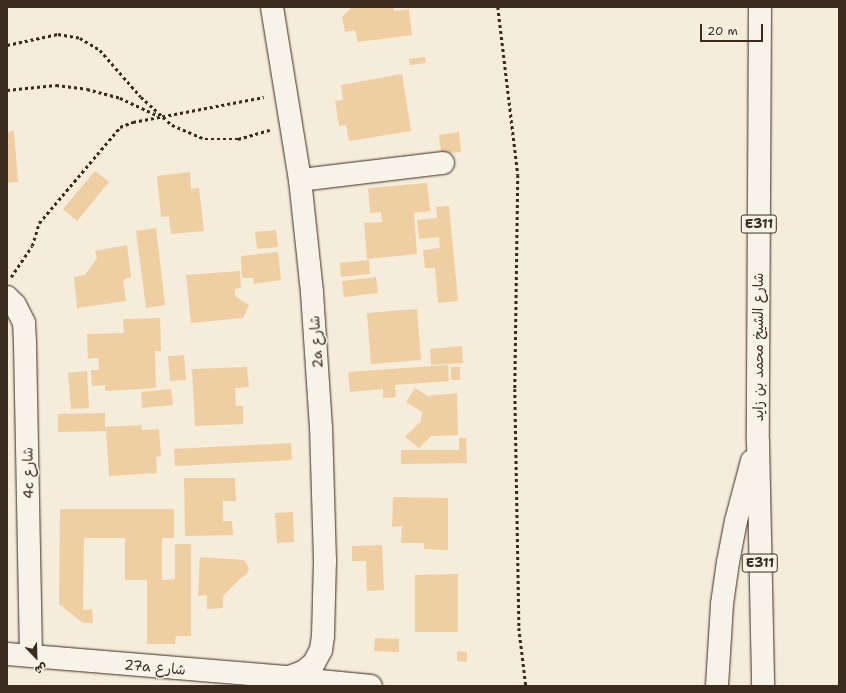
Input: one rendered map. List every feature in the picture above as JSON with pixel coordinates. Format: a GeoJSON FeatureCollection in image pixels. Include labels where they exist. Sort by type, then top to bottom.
{"type":"FeatureCollection","features":[{"type":"Feature","properties":{"kind":"main road","name":"2a شارع"},"geometry":{"type":"LineString","coordinates":[[272,7],[300,180],[312,292],[320,412],[325,561],[323,636],[321,650],[314,663],[303,672]]}},
{"type":"Feature","properties":{"kind":"main road","name":"شارع الشيخ محمد بن زايد"},"geometry":{"type":"LineString","coordinates":[[760,7],[758,441],[763,686]]}},
{"type":"Feature","properties":{"kind":"main road"},"geometry":{"type":"LineString","coordinates":[[300,180],[443,164]]}},
{"type":"Feature","properties":{"kind":"main road","name":"4c شارع"},"geometry":{"type":"LineString","coordinates":[[7,297],[15,305],[24,323],[31,656]]}},
{"type":"Feature","properties":{"kind":"main road"},"geometry":{"type":"LineString","coordinates":[[717,686],[722,604],[728,562],[737,515],[758,441]]}},
{"type":"Feature","properties":{"kind":"main road","name":"27a شارع"},"geometry":{"type":"LineString","coordinates":[[7,654],[289,678],[303,672]]}},
{"type":"Feature","properties":{"kind":"main road"},"geometry":{"type":"LineString","coordinates":[[303,672],[308,677],[320,681],[371,686]]}},
{"type":"Feature","properties":{"kind":"path"},"geometry":{"type":"LineString","coordinates":[[498,7],[518,175],[515,405],[519,628],[526,686]]}},
{"type":"Feature","properties":{"kind":"path"},"geometry":{"type":"LineString","coordinates":[[7,45],[58,34],[80,38],[100,50],[141,97],[162,117],[172,125],[205,139],[238,139],[291,125]]}},
{"type":"Feature","properties":{"kind":"path"},"geometry":{"type":"LineString","coordinates":[[7,90],[56,85],[87,89],[120,98],[162,117]]}},
{"type":"Feature","properties":{"kind":"path"},"geometry":{"type":"LineString","coordinates":[[7,283],[32,246],[39,223],[120,127],[133,122],[287,93]]}},
{"type":"Feature","properties":{"kind":"building"},"geometry":{"type":"Polygon","coordinates":[[[352,7],[394,7],[394,11],[409,9],[412,35],[358,42],[355,30],[345,32],[342,17],[352,7]]]}},
{"type":"Feature","properties":{"kind":"building"},"geometry":{"type":"Polygon","coordinates":[[[425,57],[426,63],[410,65],[409,59],[425,57]]]}},
{"type":"Feature","properties":{"kind":"building"},"geometry":{"type":"Polygon","coordinates":[[[402,74],[411,131],[349,141],[346,125],[339,126],[335,101],[343,100],[341,85],[402,74]]]}},
{"type":"Feature","properties":{"kind":"building"},"geometry":{"type":"Polygon","coordinates":[[[14,131],[18,182],[7,183],[7,132],[14,131]]]}},
{"type":"Feature","properties":{"kind":"building"},"geometry":{"type":"Polygon","coordinates":[[[459,132],[461,152],[441,154],[439,135],[459,132]]]}},
{"type":"Feature","properties":{"kind":"building"},"geometry":{"type":"Polygon","coordinates":[[[95,171],[109,182],[77,221],[63,209],[95,171]]]}},
{"type":"Feature","properties":{"kind":"building"},"geometry":{"type":"Polygon","coordinates":[[[190,172],[191,189],[199,188],[204,231],[171,234],[169,216],[161,217],[157,176],[190,172]]]}},
{"type":"Feature","properties":{"kind":"building"},"geometry":{"type":"Polygon","coordinates":[[[427,183],[430,211],[414,213],[417,254],[367,259],[364,223],[382,222],[381,212],[370,213],[368,188],[427,183]]]}},
{"type":"Feature","properties":{"kind":"building"},"geometry":{"type":"Polygon","coordinates":[[[449,206],[458,301],[438,303],[435,268],[425,268],[423,250],[440,248],[439,237],[419,239],[417,220],[437,218],[436,207],[449,206]]]}},
{"type":"Feature","properties":{"kind":"building"},"geometry":{"type":"Polygon","coordinates":[[[156,228],[165,305],[146,308],[136,231],[156,228]]]}},
{"type":"Feature","properties":{"kind":"building"},"geometry":{"type":"Polygon","coordinates":[[[276,230],[278,247],[257,249],[255,232],[276,230]]]}},
{"type":"Feature","properties":{"kind":"building"},"geometry":{"type":"Polygon","coordinates":[[[127,245],[131,277],[123,280],[126,301],[77,308],[74,277],[85,275],[97,258],[95,251],[127,245]]]}},
{"type":"Feature","properties":{"kind":"building"},"geometry":{"type":"Polygon","coordinates":[[[278,252],[281,280],[254,284],[253,278],[242,278],[241,256],[278,252]]]}},
{"type":"Feature","properties":{"kind":"building"},"geometry":{"type":"Polygon","coordinates":[[[369,260],[370,274],[341,277],[340,263],[369,260]]]}},
{"type":"Feature","properties":{"kind":"building"},"geometry":{"type":"Polygon","coordinates":[[[240,271],[241,288],[235,289],[235,296],[249,305],[243,318],[191,323],[186,275],[240,271]]]}},
{"type":"Feature","properties":{"kind":"building"},"geometry":{"type":"Polygon","coordinates":[[[376,277],[378,293],[344,297],[342,281],[376,277]]]}},
{"type":"Feature","properties":{"kind":"building"},"geometry":{"type":"Polygon","coordinates":[[[417,309],[421,360],[371,364],[367,313],[417,309]]]}},
{"type":"Feature","properties":{"kind":"building"},"geometry":{"type":"Polygon","coordinates":[[[160,318],[161,351],[155,351],[156,388],[105,391],[105,385],[92,386],[91,370],[99,370],[98,358],[88,359],[87,334],[124,333],[123,319],[160,318]]]}},
{"type":"Feature","properties":{"kind":"building"},"geometry":{"type":"Polygon","coordinates":[[[462,346],[463,363],[431,365],[430,349],[462,346]]]}},
{"type":"Feature","properties":{"kind":"building"},"geometry":{"type":"Polygon","coordinates":[[[184,355],[186,380],[170,381],[168,356],[184,355]]]}},
{"type":"Feature","properties":{"kind":"building"},"geometry":{"type":"Polygon","coordinates":[[[448,365],[449,381],[395,385],[396,397],[383,398],[383,389],[350,392],[348,372],[448,365]]]}},
{"type":"Feature","properties":{"kind":"building"},"geometry":{"type":"Polygon","coordinates":[[[247,367],[249,387],[235,388],[236,406],[243,406],[243,424],[195,426],[192,369],[247,367]]]}},
{"type":"Feature","properties":{"kind":"building"},"geometry":{"type":"Polygon","coordinates":[[[451,367],[460,367],[460,380],[451,380],[451,367]]]}},
{"type":"Feature","properties":{"kind":"building"},"geometry":{"type":"Polygon","coordinates":[[[87,371],[89,408],[71,409],[68,373],[87,371]]]}},
{"type":"Feature","properties":{"kind":"building"},"geometry":{"type":"Polygon","coordinates":[[[415,388],[428,396],[457,393],[458,435],[431,436],[419,448],[405,437],[421,421],[422,412],[406,402],[415,388]]]}},
{"type":"Feature","properties":{"kind":"building"},"geometry":{"type":"Polygon","coordinates":[[[171,389],[173,405],[142,408],[141,392],[171,389]]]}},
{"type":"Feature","properties":{"kind":"building"},"geometry":{"type":"Polygon","coordinates":[[[105,413],[105,427],[142,425],[142,430],[159,429],[161,456],[156,457],[157,473],[109,476],[106,431],[58,432],[58,414],[105,413]]]}},
{"type":"Feature","properties":{"kind":"building"},"geometry":{"type":"Polygon","coordinates":[[[459,438],[466,438],[467,463],[401,464],[401,450],[459,450],[459,438]]]}},
{"type":"Feature","properties":{"kind":"building"},"geometry":{"type":"Polygon","coordinates":[[[291,443],[292,460],[175,466],[174,449],[291,443]]]}},
{"type":"Feature","properties":{"kind":"building"},"geometry":{"type":"Polygon","coordinates":[[[184,478],[235,478],[236,501],[223,501],[223,521],[232,521],[233,535],[185,536],[184,478]]]}},
{"type":"Feature","properties":{"kind":"building"},"geometry":{"type":"Polygon","coordinates":[[[393,497],[448,498],[448,550],[424,549],[424,543],[401,543],[402,526],[392,527],[393,497]]]}},
{"type":"Feature","properties":{"kind":"building"},"geometry":{"type":"Polygon","coordinates":[[[60,509],[174,509],[174,538],[162,538],[162,580],[175,579],[175,544],[191,544],[191,636],[176,636],[175,644],[147,644],[147,580],[125,580],[125,538],[84,538],[83,610],[92,609],[93,623],[83,623],[59,604],[60,509]]]}},
{"type":"Feature","properties":{"kind":"building"},"geometry":{"type":"Polygon","coordinates":[[[293,512],[294,542],[277,543],[275,513],[293,512]]]}},
{"type":"Feature","properties":{"kind":"building"},"geometry":{"type":"Polygon","coordinates":[[[382,545],[384,590],[367,591],[366,561],[352,561],[352,546],[382,545]]]}},
{"type":"Feature","properties":{"kind":"building"},"geometry":{"type":"Polygon","coordinates":[[[200,557],[244,560],[249,568],[247,574],[223,596],[223,608],[207,609],[207,595],[198,596],[200,557]]]}},
{"type":"Feature","properties":{"kind":"building"},"geometry":{"type":"Polygon","coordinates":[[[458,574],[458,632],[415,632],[415,575],[458,574]]]}},
{"type":"Feature","properties":{"kind":"building"},"geometry":{"type":"Polygon","coordinates":[[[375,638],[399,639],[399,652],[374,651],[375,638]]]}},
{"type":"Feature","properties":{"kind":"building"},"geometry":{"type":"Polygon","coordinates":[[[457,651],[467,652],[467,662],[457,661],[457,651]]]}}]}
